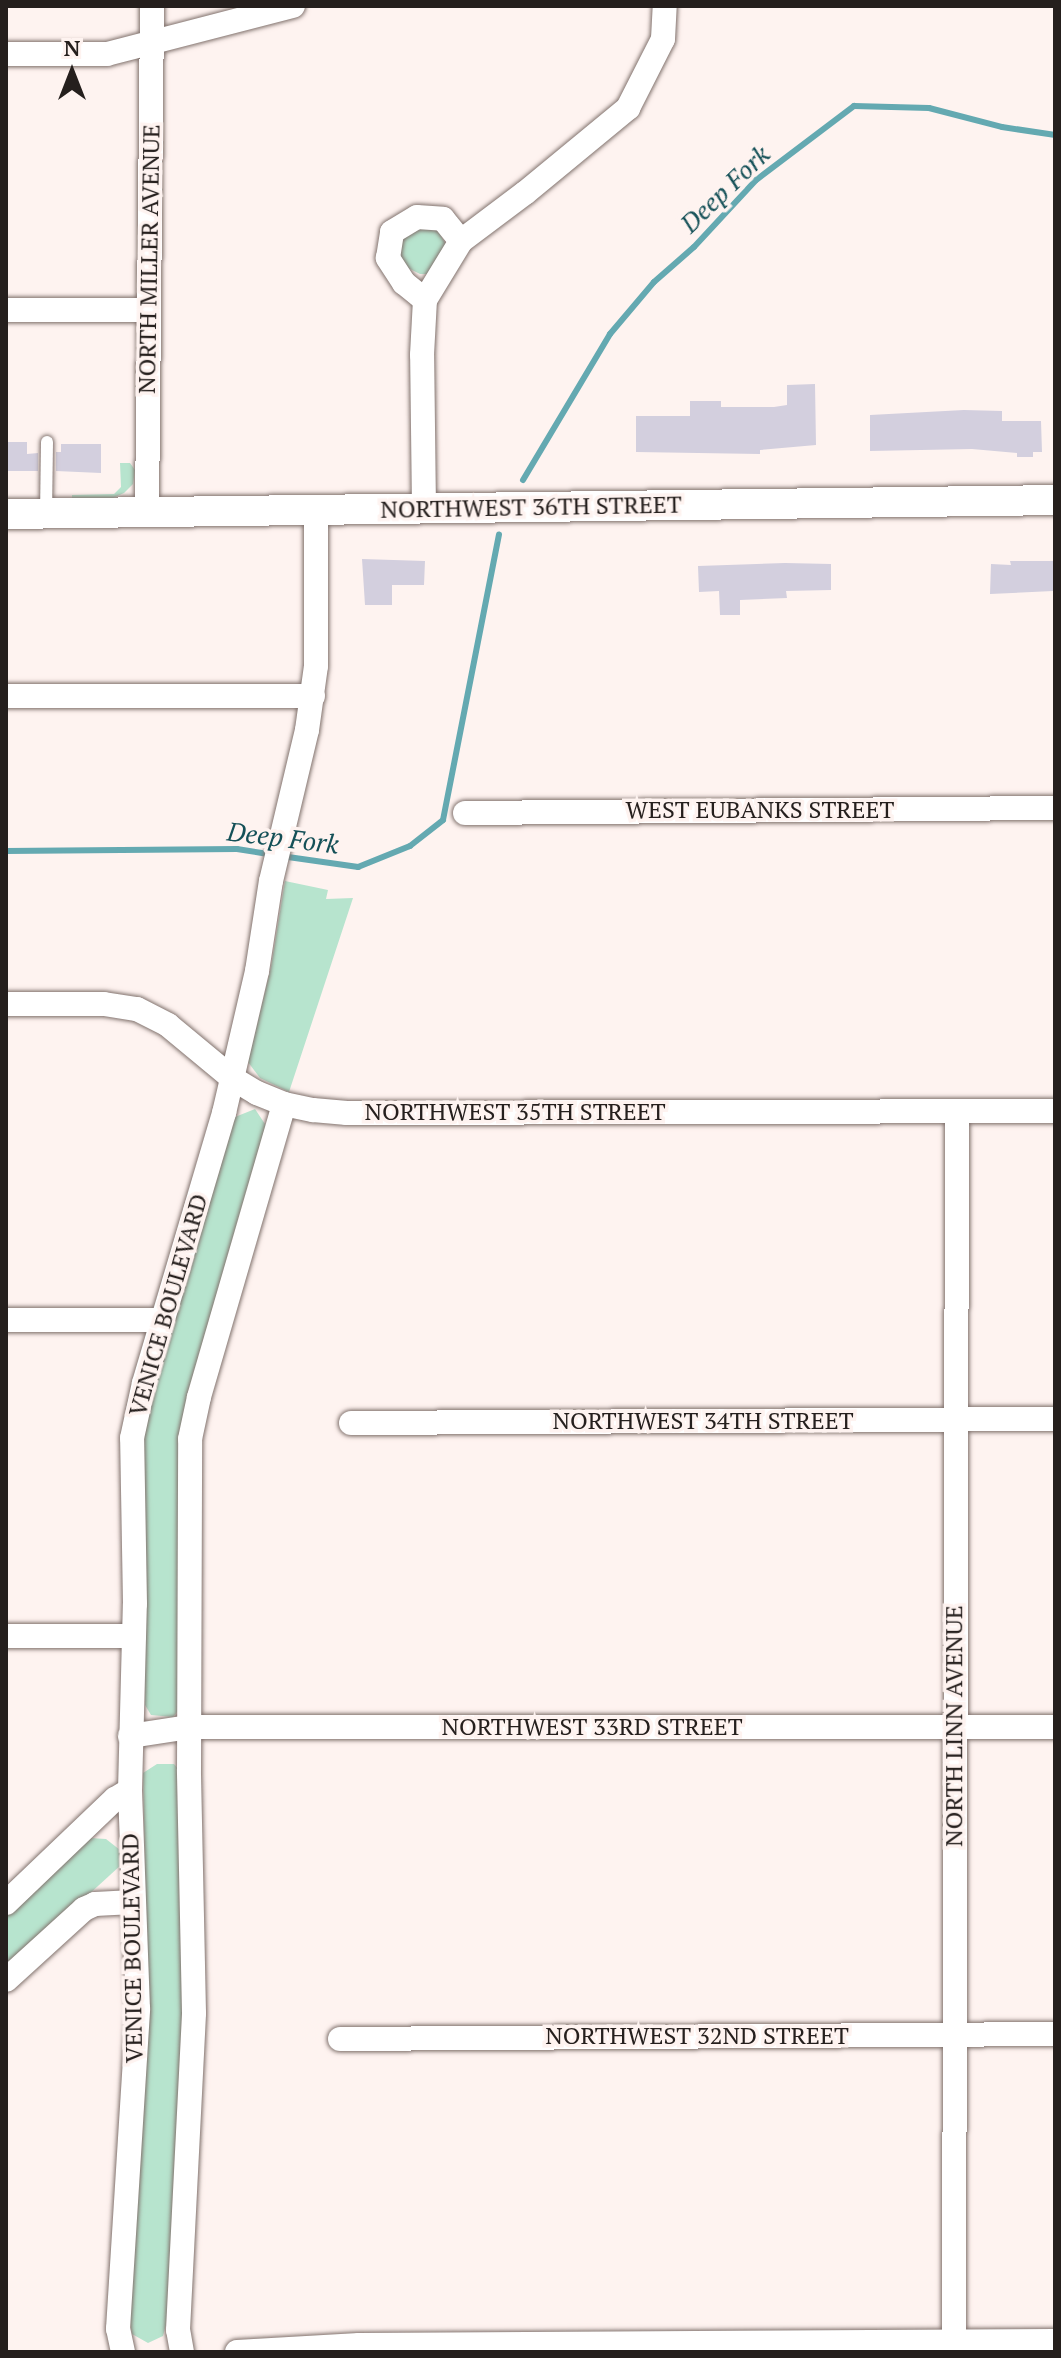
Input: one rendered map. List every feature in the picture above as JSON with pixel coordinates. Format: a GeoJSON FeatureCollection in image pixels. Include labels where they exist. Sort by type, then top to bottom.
{"type":"FeatureCollection","features":[{"type":"Feature","properties":{"kind":"street","name":"NORTH MILLER AVENUE"},"geometry":{"type":"LineString","coordinates":[[147,513],[146,310],[152,6]]}},
{"type":"Feature","properties":{"kind":"street"},"geometry":{"type":"LineString","coordinates":[[6,54],[107,54],[293,6]]}},
{"type":"Feature","properties":{"kind":"street"},"geometry":{"type":"LineString","coordinates":[[424,509],[422,355],[425,300],[461,241],[628,108],[663,39],[665,6]]}},
{"type":"Feature","properties":{"kind":"street"},"geometry":{"type":"LineString","coordinates":[[425,300],[404,283],[388,258],[392,232],[417,217],[443,219],[461,241]]}},
{"type":"Feature","properties":{"kind":"street"},"geometry":{"type":"LineString","coordinates":[[6,310],[146,310]]}},
{"type":"Feature","properties":{"kind":"street","name":"NORTHWEST 36TH STREET"},"geometry":{"type":"LineString","coordinates":[[6,514],[1055,500]]}},
{"type":"Feature","properties":{"kind":"street","name":"VENICE BOULEVARD"},"geometry":{"type":"LineString","coordinates":[[123,2352],[118,2329],[138,2009],[130,1790],[134,1636],[132,1438],[162,1320],[232,1078],[257,971],[271,881],[313,696],[317,638],[316,510]]}},
{"type":"Feature","properties":{"kind":"street"},"geometry":{"type":"LineString","coordinates":[[6,696],[313,696]]}},
{"type":"Feature","properties":{"kind":"street","name":"WEST EUBANKS STREET"},"geometry":{"type":"LineString","coordinates":[[465,813],[1055,808]]}},
{"type":"Feature","properties":{"kind":"street","name":"NORTHWEST 35TH STREET"},"geometry":{"type":"LineString","coordinates":[[6,1004],[104,1004],[137,1009],[168,1025],[232,1078],[284,1104],[347,1113],[1055,1111]]}},
{"type":"Feature","properties":{"kind":"street"},"geometry":{"type":"LineString","coordinates":[[182,2352],[178,2330],[194,2013],[189,1727],[190,1439],[199,1397],[284,1104]]}},
{"type":"Feature","properties":{"kind":"street","name":"NORTH LINN AVENUE"},"geometry":{"type":"LineString","coordinates":[[941,2345],[954,2034],[957,1111]]}},
{"type":"Feature","properties":{"kind":"street"},"geometry":{"type":"LineString","coordinates":[[6,1320],[162,1320]]}},
{"type":"Feature","properties":{"kind":"street","name":"NORTHWEST 34TH STREET"},"geometry":{"type":"LineString","coordinates":[[351,1423],[1055,1419]]}},
{"type":"Feature","properties":{"kind":"street"},"geometry":{"type":"LineString","coordinates":[[6,1636],[134,1636]]}},
{"type":"Feature","properties":{"kind":"street","name":"NORTHWEST 33RD STREET"},"geometry":{"type":"LineString","coordinates":[[130,1736],[189,1727],[1055,1727]]}},
{"type":"Feature","properties":{"kind":"street"},"geometry":{"type":"LineString","coordinates":[[6,1903],[130,1790]]}},
{"type":"Feature","properties":{"kind":"street"},"geometry":{"type":"LineString","coordinates":[[6,1980],[84,1909],[95,1904],[133,1902]]}},
{"type":"Feature","properties":{"kind":"street","name":"NORTHWEST 32ND STREET"},"geometry":{"type":"LineString","coordinates":[[340,2039],[1055,2034]]}},
{"type":"Feature","properties":{"kind":"street"},"geometry":{"type":"LineString","coordinates":[[237,2352],[359,2345],[941,2345],[1055,2341]]}},
{"type":"Feature","properties":{"kind":"lane"},"geometry":{"type":"LineString","coordinates":[[46,514],[47,442]]}},
{"type":"Feature","properties":{"kind":"green space"},"geometry":{"type":"Polygon","coordinates":[[[421,225],[438,230],[446,245],[429,274],[420,274],[406,267],[398,253],[400,240],[421,225]]]}},
{"type":"Feature","properties":{"kind":"green space"},"geometry":{"type":"Polygon","coordinates":[[[120,463],[130,463],[135,470],[133,484],[124,493],[113,498],[72,499],[72,495],[114,494],[121,487],[120,463]]]}},
{"type":"Feature","properties":{"kind":"green space"},"geometry":{"type":"Polygon","coordinates":[[[285,881],[328,890],[326,899],[353,898],[289,1092],[260,1078],[248,1062],[271,967],[285,881]]]}},
{"type":"Feature","properties":{"kind":"green space"},"geometry":{"type":"Polygon","coordinates":[[[255,1109],[267,1127],[182,1425],[181,1707],[173,1717],[151,1715],[145,1705],[140,1471],[146,1413],[235,1117],[255,1109]]]}},
{"type":"Feature","properties":{"kind":"green space"},"geometry":{"type":"Polygon","coordinates":[[[157,1764],[174,1764],[180,1771],[186,2033],[167,2321],[163,2336],[148,2343],[132,2334],[128,2310],[148,2023],[143,1773],[157,1764]]]}},
{"type":"Feature","properties":{"kind":"green space"},"geometry":{"type":"Polygon","coordinates":[[[90,1838],[106,1839],[120,1850],[121,1865],[6,1970],[6,1915],[90,1838]]]}},
{"type":"Feature","properties":{"kind":"building"},"geometry":{"type":"Polygon","coordinates":[[[815,384],[816,445],[760,450],[760,454],[636,452],[636,416],[690,416],[690,401],[721,401],[721,407],[787,405],[787,385],[815,384]]]}},
{"type":"Feature","properties":{"kind":"building"},"geometry":{"type":"Polygon","coordinates":[[[1002,411],[1002,421],[1041,421],[1042,452],[1033,452],[1033,457],[1017,457],[1017,453],[972,449],[870,451],[870,415],[1002,411]]]}},
{"type":"Feature","properties":{"kind":"building"},"geometry":{"type":"Polygon","coordinates":[[[6,442],[27,442],[27,454],[38,453],[38,471],[6,471],[6,442]]]}},
{"type":"Feature","properties":{"kind":"building"},"geometry":{"type":"Polygon","coordinates":[[[61,444],[101,444],[101,473],[56,471],[56,452],[61,452],[61,444]]]}},
{"type":"Feature","properties":{"kind":"building"},"geometry":{"type":"Polygon","coordinates":[[[362,559],[425,561],[424,585],[392,585],[392,605],[365,605],[362,559]]]}},
{"type":"Feature","properties":{"kind":"building"},"geometry":{"type":"Polygon","coordinates":[[[1010,561],[1055,561],[1053,591],[990,594],[991,564],[1011,565],[1010,561]]]}},
{"type":"Feature","properties":{"kind":"building"},"geometry":{"type":"Polygon","coordinates":[[[831,564],[831,590],[786,591],[787,598],[740,600],[740,615],[720,615],[719,591],[699,592],[698,566],[831,564]]]}},
{"type":"Feature","properties":{"kind":"waterway","name":"Deep Fork"},"geometry":{"type":"LineString","coordinates":[[523,480],[610,334],[654,282],[694,247],[756,180],[854,106],[929,108],[1002,127],[1055,135]]}},
{"type":"Feature","properties":{"kind":"waterway","name":"Deep Fork"},"geometry":{"type":"LineString","coordinates":[[281,856],[358,867],[410,846],[443,820],[499,534]]}},
{"type":"Feature","properties":{"kind":"waterway","name":"Deep Fork"},"geometry":{"type":"LineString","coordinates":[[6,851],[237,849],[270,854]]}}]}
